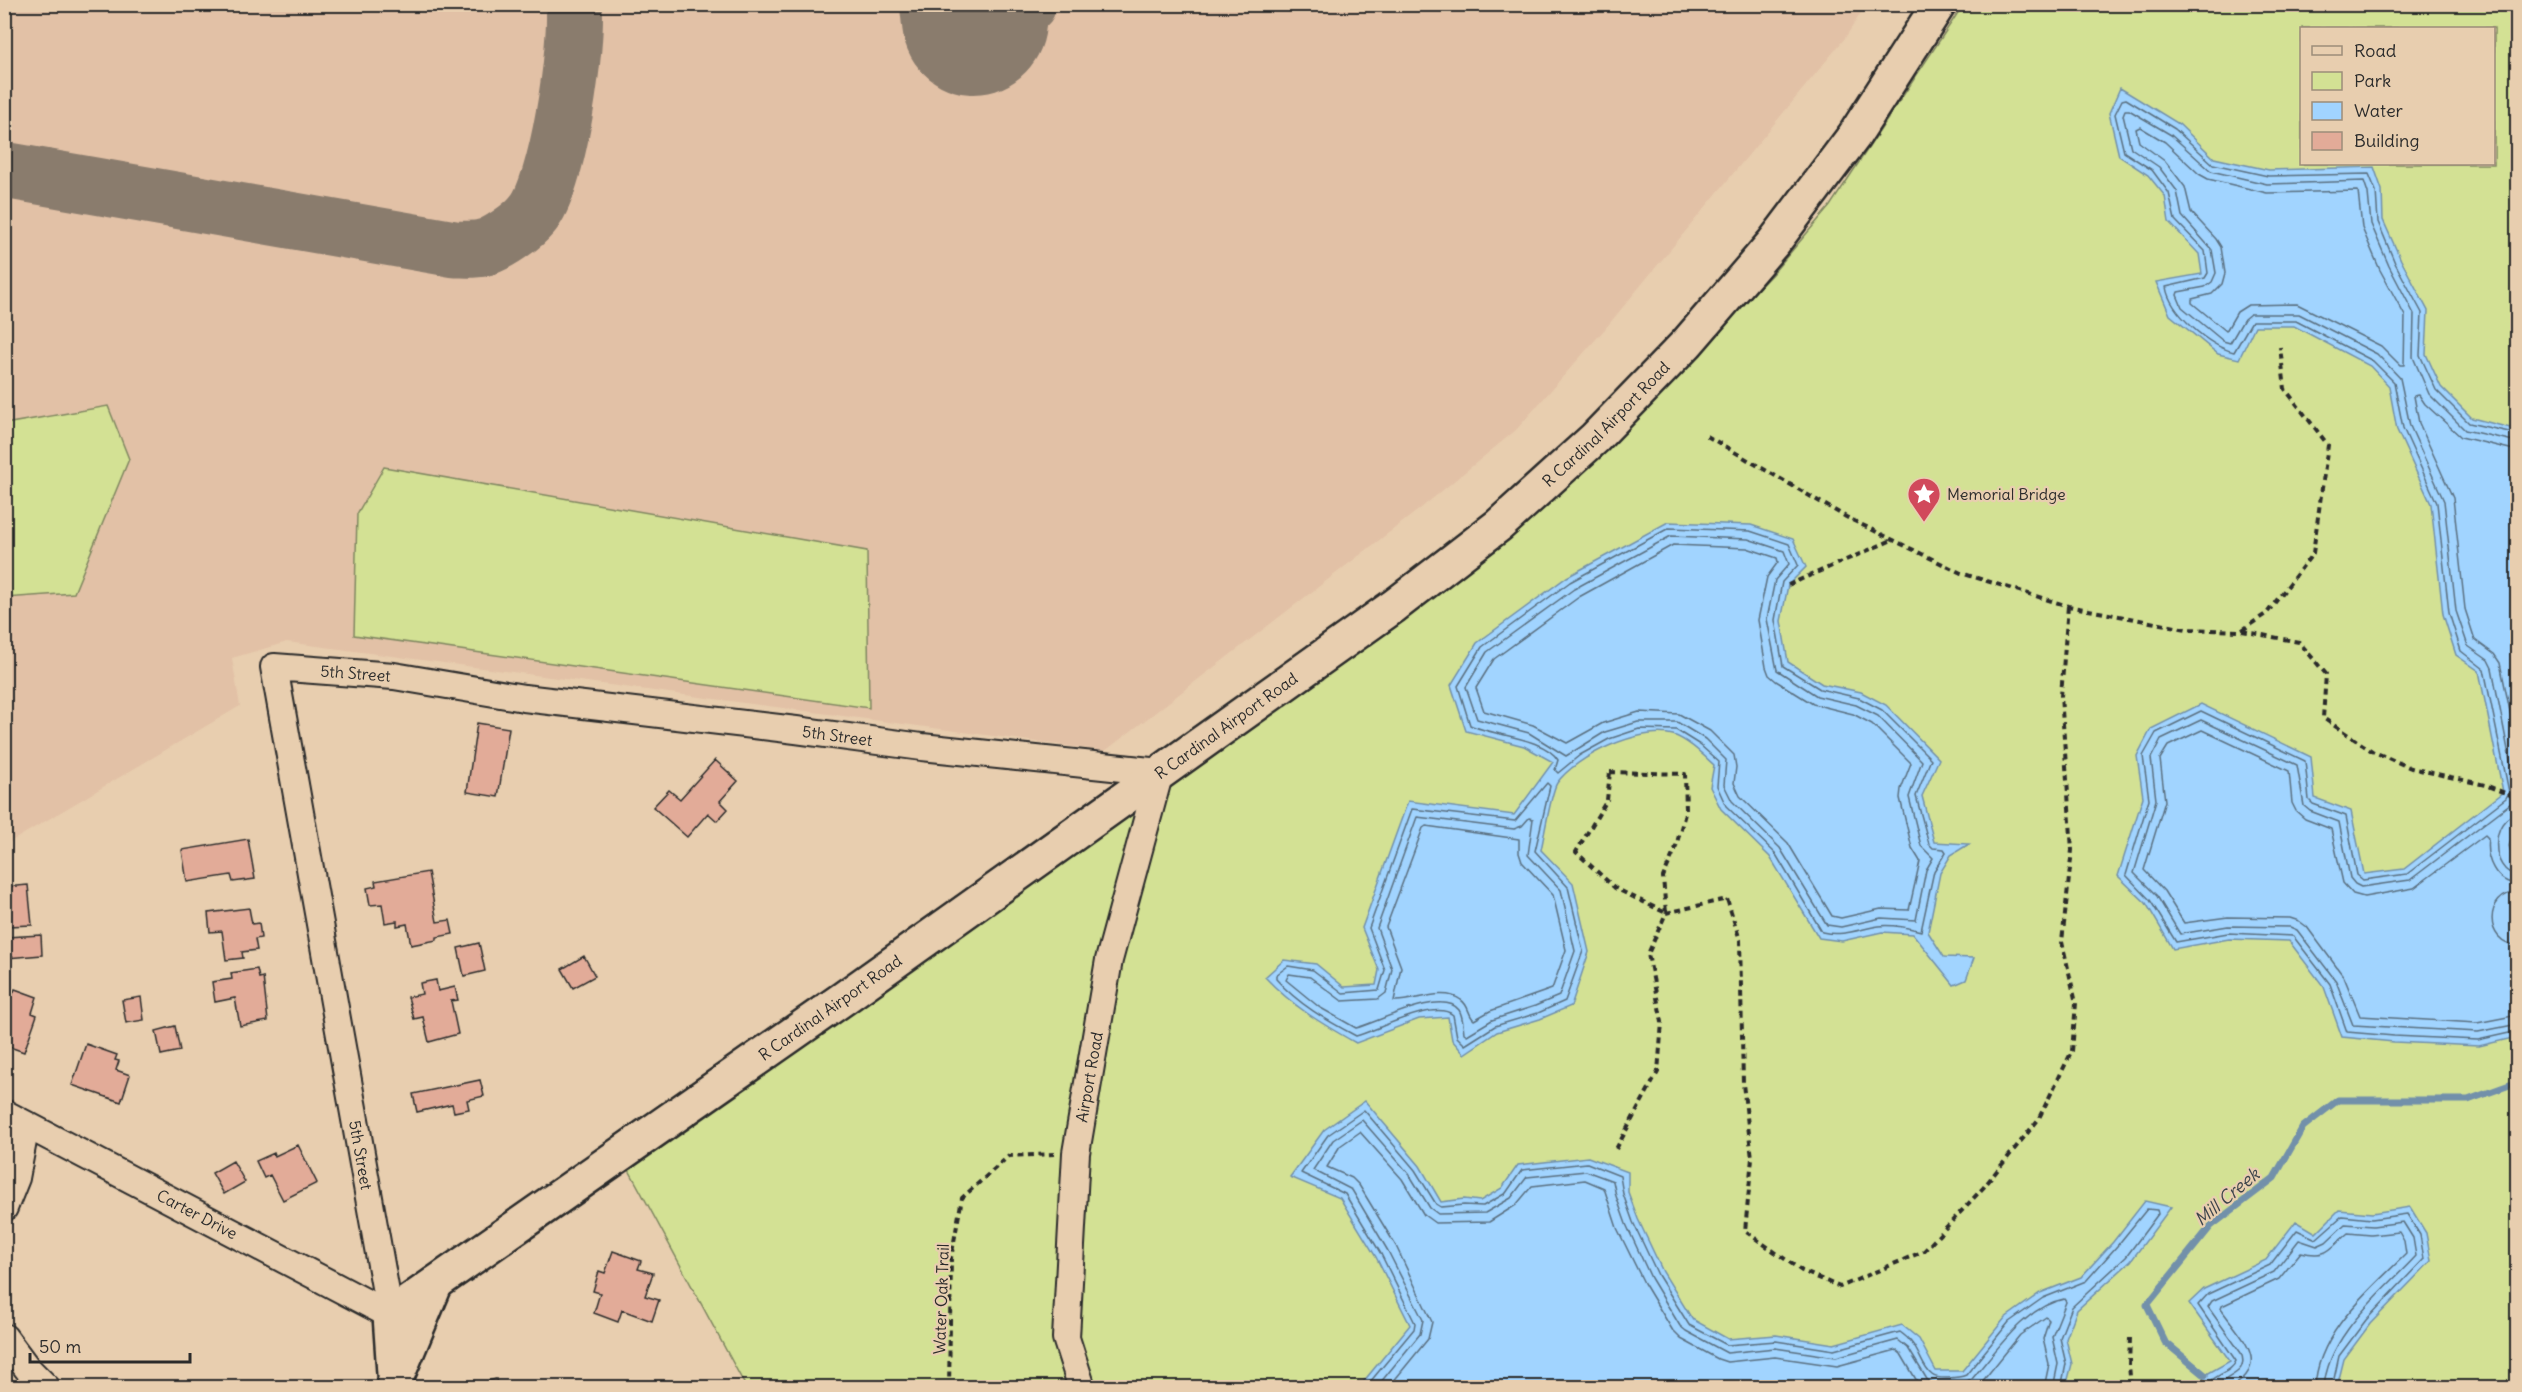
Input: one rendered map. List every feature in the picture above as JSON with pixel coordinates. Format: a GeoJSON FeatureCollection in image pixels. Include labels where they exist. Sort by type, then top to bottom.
{"type":"FeatureCollection","features":[{"type":"Feature","properties":{"kind":"main road","name":"R Cardinal Airport Road"},"geometry":{"type":"LineString","coordinates":[[390,1315],[844,998],[1394,606],[1499,525],[1596,438],[1687,343],[1774,242],[1854,136],[1939,4]]}},
{"type":"Feature","properties":{"kind":"main road"},"geometry":{"type":"LineString","coordinates":[[395,1386],[416,1327],[437,1281]]}},
{"type":"Feature","properties":{"kind":"main road","name":"5th Street"},"geometry":{"type":"LineString","coordinates":[[390,1315],[395,1386]]}},
{"type":"Feature","properties":{"kind":"street","name":"5th Street"},"geometry":{"type":"LineString","coordinates":[[390,1315],[274,667],[394,676],[524,698],[922,747],[1160,772]]}},
{"type":"Feature","properties":{"kind":"street","name":"Airport Road"},"geometry":{"type":"LineString","coordinates":[[1082,1388],[1066,1338],[1076,1153],[1109,960],[1160,772]]}},
{"type":"Feature","properties":{"kind":"street","name":"Carter Drive"},"geometry":{"type":"LineString","coordinates":[[15,1119],[390,1315]]}},
{"type":"Feature","properties":{"kind":"street"},"geometry":{"type":"LineString","coordinates":[[4,1208],[16,1178],[15,1119]]}},
{"type":"Feature","properties":{"kind":"street"},"geometry":{"type":"LineString","coordinates":[[4,1337],[27,1368],[47,1388]]}},
{"type":"Feature","properties":{"kind":"path"},"geometry":{"type":"LineString","coordinates":[[2241,631],[2267,613],[2313,553],[2322,500],[2328,446],[2285,389],[2280,346]]}},
{"type":"Feature","properties":{"kind":"path"},"geometry":{"type":"LineString","coordinates":[[1707,436],[1845,518],[1961,573],[2068,606],[2186,629],[2241,631],[2299,642],[2326,674],[2323,718],[2372,751],[2411,768],[2486,785],[2517,798]]}},
{"type":"Feature","properties":{"kind":"path"},"geometry":{"type":"LineString","coordinates":[[1788,585],[1892,540]]}},
{"type":"Feature","properties":{"kind":"path"},"geometry":{"type":"LineString","coordinates":[[1616,1149],[1658,1072],[1662,1022],[1648,954],[1666,913],[1663,878],[1675,850],[1686,810],[1685,774],[1610,772],[1607,800],[1576,852],[1615,888],[1666,913],[1727,899],[1740,940],[1743,1084],[1752,1158],[1745,1231],[1802,1271],[1840,1287],[1924,1251],[1983,1188],[2038,1120],[2072,1051],[2076,1003],[2062,942],[2072,850],[2061,696],[2068,606]]}},
{"type":"Feature","properties":{"kind":"path","name":"Water Oak Trail"},"geometry":{"type":"LineString","coordinates":[[949,1388],[951,1258],[962,1198],[1009,1156],[1076,1153]]}},
{"type":"Feature","properties":{"kind":"path"},"geometry":{"type":"LineString","coordinates":[[2130,1338],[2128,1365],[2131,1388]]}},
{"type":"Feature","properties":{"kind":"shaded area"},"geometry":{"type":"Polygon","coordinates":[[[4,5],[1866,5],[1845,38],[1604,330],[1516,430],[1421,508],[1105,751],[287,642],[232,658],[240,706],[5,845],[4,5]]]}},
{"type":"Feature","properties":{"kind":"green space"},"geometry":{"type":"Polygon","coordinates":[[[1963,5],[2517,5],[2517,1387],[746,1387],[628,1168],[1632,420],[1773,273],[1830,206],[1963,5]]]}},
{"type":"Feature","properties":{"kind":"green space"},"geometry":{"type":"Polygon","coordinates":[[[108,406],[129,459],[74,593],[5,598],[5,424],[108,406]]]}},
{"type":"Feature","properties":{"kind":"green space"},"geometry":{"type":"Polygon","coordinates":[[[384,467],[867,551],[869,708],[354,635],[357,514],[384,467]]]}},
{"type":"Feature","properties":{"kind":"water"},"geometry":{"type":"Polygon","coordinates":[[[2120,88],[2179,124],[2214,158],[2269,170],[2374,167],[2382,190],[2383,220],[2428,311],[2426,354],[2441,387],[2472,418],[2514,429],[2517,427],[2518,819],[2509,846],[2517,869],[2514,920],[2518,933],[2517,1037],[2479,1046],[2342,1037],[2324,987],[2289,941],[2229,939],[2173,949],[2146,903],[2118,876],[2143,797],[2137,756],[2151,729],[2201,704],[2311,757],[2315,798],[2351,811],[2364,874],[2404,869],[2503,792],[2479,671],[2456,655],[2443,614],[2431,504],[2397,430],[2389,386],[2370,366],[2294,326],[2255,326],[2239,359],[2218,354],[2170,315],[2156,282],[2202,274],[2199,254],[2169,222],[2165,196],[2148,175],[2119,156],[2109,113],[2120,88]]]}},
{"type":"Feature","properties":{"kind":"water"},"geometry":{"type":"Polygon","coordinates":[[[1668,522],[1751,525],[1793,539],[1806,567],[1788,585],[1781,621],[1788,662],[1822,684],[1861,692],[1886,705],[1939,759],[1922,796],[1934,842],[1969,844],[1951,855],[1940,873],[1928,932],[1944,957],[1974,958],[1966,980],[1954,985],[1913,934],[1882,932],[1842,941],[1819,938],[1770,857],[1721,809],[1710,787],[1714,765],[1684,740],[1673,735],[1659,733],[1627,739],[1593,754],[1566,773],[1555,788],[1541,850],[1573,883],[1589,952],[1571,1006],[1540,1019],[1497,1032],[1464,1054],[1452,1040],[1448,1017],[1419,1019],[1356,1043],[1297,1006],[1265,977],[1284,960],[1316,964],[1344,987],[1376,985],[1379,970],[1362,928],[1408,801],[1514,815],[1553,762],[1524,746],[1466,731],[1451,685],[1477,643],[1567,577],[1668,522]]]}},
{"type":"Feature","properties":{"kind":"water"},"geometry":{"type":"Polygon","coordinates":[[[1365,1101],[1420,1166],[1441,1202],[1464,1199],[1480,1201],[1502,1188],[1518,1165],[1588,1157],[1628,1172],[1628,1192],[1663,1272],[1692,1319],[1728,1339],[1776,1335],[1834,1344],[1902,1325],[1919,1339],[1936,1371],[1962,1371],[2005,1318],[2040,1293],[2081,1277],[2113,1242],[2145,1201],[2171,1207],[2131,1261],[2077,1310],[2066,1339],[2072,1364],[2066,1387],[1350,1387],[1363,1382],[1410,1325],[1376,1257],[1340,1198],[1290,1177],[1324,1130],[1365,1101]]]}},
{"type":"Feature","properties":{"kind":"water"},"geometry":{"type":"Polygon","coordinates":[[[2410,1207],[2426,1233],[2431,1261],[2370,1324],[2344,1359],[2337,1387],[2200,1387],[2205,1375],[2230,1361],[2189,1303],[2204,1289],[2266,1260],[2296,1221],[2316,1233],[2339,1210],[2372,1213],[2410,1207]]]}},
{"type":"Feature","properties":{"kind":"building"},"geometry":{"type":"Polygon","coordinates":[[[477,723],[509,728],[498,797],[467,792],[477,723]]]}},
{"type":"Feature","properties":{"kind":"building"},"geometry":{"type":"Polygon","coordinates":[[[715,760],[738,781],[720,801],[728,809],[717,821],[708,813],[687,837],[653,807],[669,790],[680,799],[715,760]]]}},
{"type":"Feature","properties":{"kind":"building"},"geometry":{"type":"Polygon","coordinates":[[[248,839],[255,879],[233,882],[231,875],[187,882],[182,850],[248,839]]]}},
{"type":"Feature","properties":{"kind":"building"},"geometry":{"type":"Polygon","coordinates":[[[428,872],[437,922],[450,920],[453,934],[411,945],[407,924],[397,926],[397,921],[385,923],[382,904],[370,905],[367,888],[376,886],[375,881],[428,872]]]}},
{"type":"Feature","properties":{"kind":"building"},"geometry":{"type":"Polygon","coordinates":[[[28,885],[32,925],[8,926],[5,887],[28,885]]]}},
{"type":"Feature","properties":{"kind":"building"},"geometry":{"type":"Polygon","coordinates":[[[249,908],[252,924],[259,923],[261,938],[255,939],[257,950],[242,952],[243,958],[226,960],[222,931],[210,932],[208,913],[249,908]]]}},
{"type":"Feature","properties":{"kind":"building"},"geometry":{"type":"Polygon","coordinates":[[[41,935],[42,955],[7,958],[6,937],[41,935]]]}},
{"type":"Feature","properties":{"kind":"building"},"geometry":{"type":"Polygon","coordinates":[[[479,943],[485,971],[464,976],[458,948],[479,943]]]}},
{"type":"Feature","properties":{"kind":"building"},"geometry":{"type":"Polygon","coordinates":[[[584,956],[595,976],[573,988],[562,969],[584,956]]]}},
{"type":"Feature","properties":{"kind":"building"},"geometry":{"type":"Polygon","coordinates":[[[257,969],[259,978],[263,977],[268,1021],[240,1026],[235,998],[215,1002],[212,982],[232,979],[231,973],[257,969]]]}},
{"type":"Feature","properties":{"kind":"building"},"geometry":{"type":"Polygon","coordinates":[[[436,980],[438,991],[455,987],[458,1000],[451,1001],[458,1034],[429,1042],[423,1017],[414,1019],[408,997],[422,994],[420,983],[436,980]]]}},
{"type":"Feature","properties":{"kind":"building"},"geometry":{"type":"Polygon","coordinates":[[[15,989],[37,997],[32,1013],[37,1015],[24,1052],[4,1045],[4,992],[13,994],[15,989]]]}},
{"type":"Feature","properties":{"kind":"building"},"geometry":{"type":"Polygon","coordinates":[[[141,997],[144,1020],[126,1023],[122,1000],[141,997]]]}},
{"type":"Feature","properties":{"kind":"building"},"geometry":{"type":"Polygon","coordinates":[[[175,1026],[180,1051],[161,1055],[156,1031],[175,1026]]]}},
{"type":"Feature","properties":{"kind":"building"},"geometry":{"type":"Polygon","coordinates":[[[86,1044],[117,1055],[115,1060],[119,1061],[116,1070],[130,1075],[121,1102],[72,1085],[86,1044]]]}},
{"type":"Feature","properties":{"kind":"building"},"geometry":{"type":"Polygon","coordinates":[[[480,1080],[484,1096],[467,1100],[469,1109],[454,1112],[452,1104],[417,1112],[413,1094],[480,1080]]]}},
{"type":"Feature","properties":{"kind":"building"},"geometry":{"type":"Polygon","coordinates":[[[298,1145],[317,1183],[283,1200],[270,1175],[264,1178],[256,1161],[274,1153],[275,1156],[298,1145]]]}},
{"type":"Feature","properties":{"kind":"building"},"geometry":{"type":"Polygon","coordinates":[[[233,1161],[245,1182],[224,1194],[212,1173],[233,1161]]]}},
{"type":"Feature","properties":{"kind":"building"},"geometry":{"type":"Polygon","coordinates":[[[613,1251],[641,1261],[638,1269],[653,1273],[645,1296],[659,1300],[652,1321],[622,1310],[618,1322],[594,1313],[600,1293],[593,1291],[599,1271],[605,1273],[613,1251]]]}},
{"type":"Feature","properties":{"kind":"building"},"geometry":{"type":"Polygon","coordinates":[[[496,1379],[498,1388],[463,1388],[496,1379]]]}},
{"type":"Feature","properties":{"kind":"waterway","name":"Mill Creek"},"geometry":{"type":"LineString","coordinates":[[2205,1375],[2165,1342],[2147,1305],[2211,1226],[2274,1178],[2303,1127],[2338,1100],[2468,1100],[2518,1082]]}},
{"type":"Feature","properties":{"kind":"taxiway"},"geometry":{"type":"LineString","coordinates":[[4,170],[455,249],[482,248],[502,239],[522,224],[532,215],[541,200],[550,176],[564,114],[573,50],[574,4]]}},
{"type":"Feature","properties":{"kind":"taxiway"},"geometry":{"type":"LineString","coordinates":[[973,11],[1028,4]]}},
{"type":"Feature","properties":{"kind":"runway"},"geometry":{"type":"LineString","coordinates":[[972,4],[974,22]]}},
{"type":"Feature","properties":{"kind":"place","name":"Memorial Bridge"},"geometry":{"type":"Point","coordinates":[1924,523]}}]}
